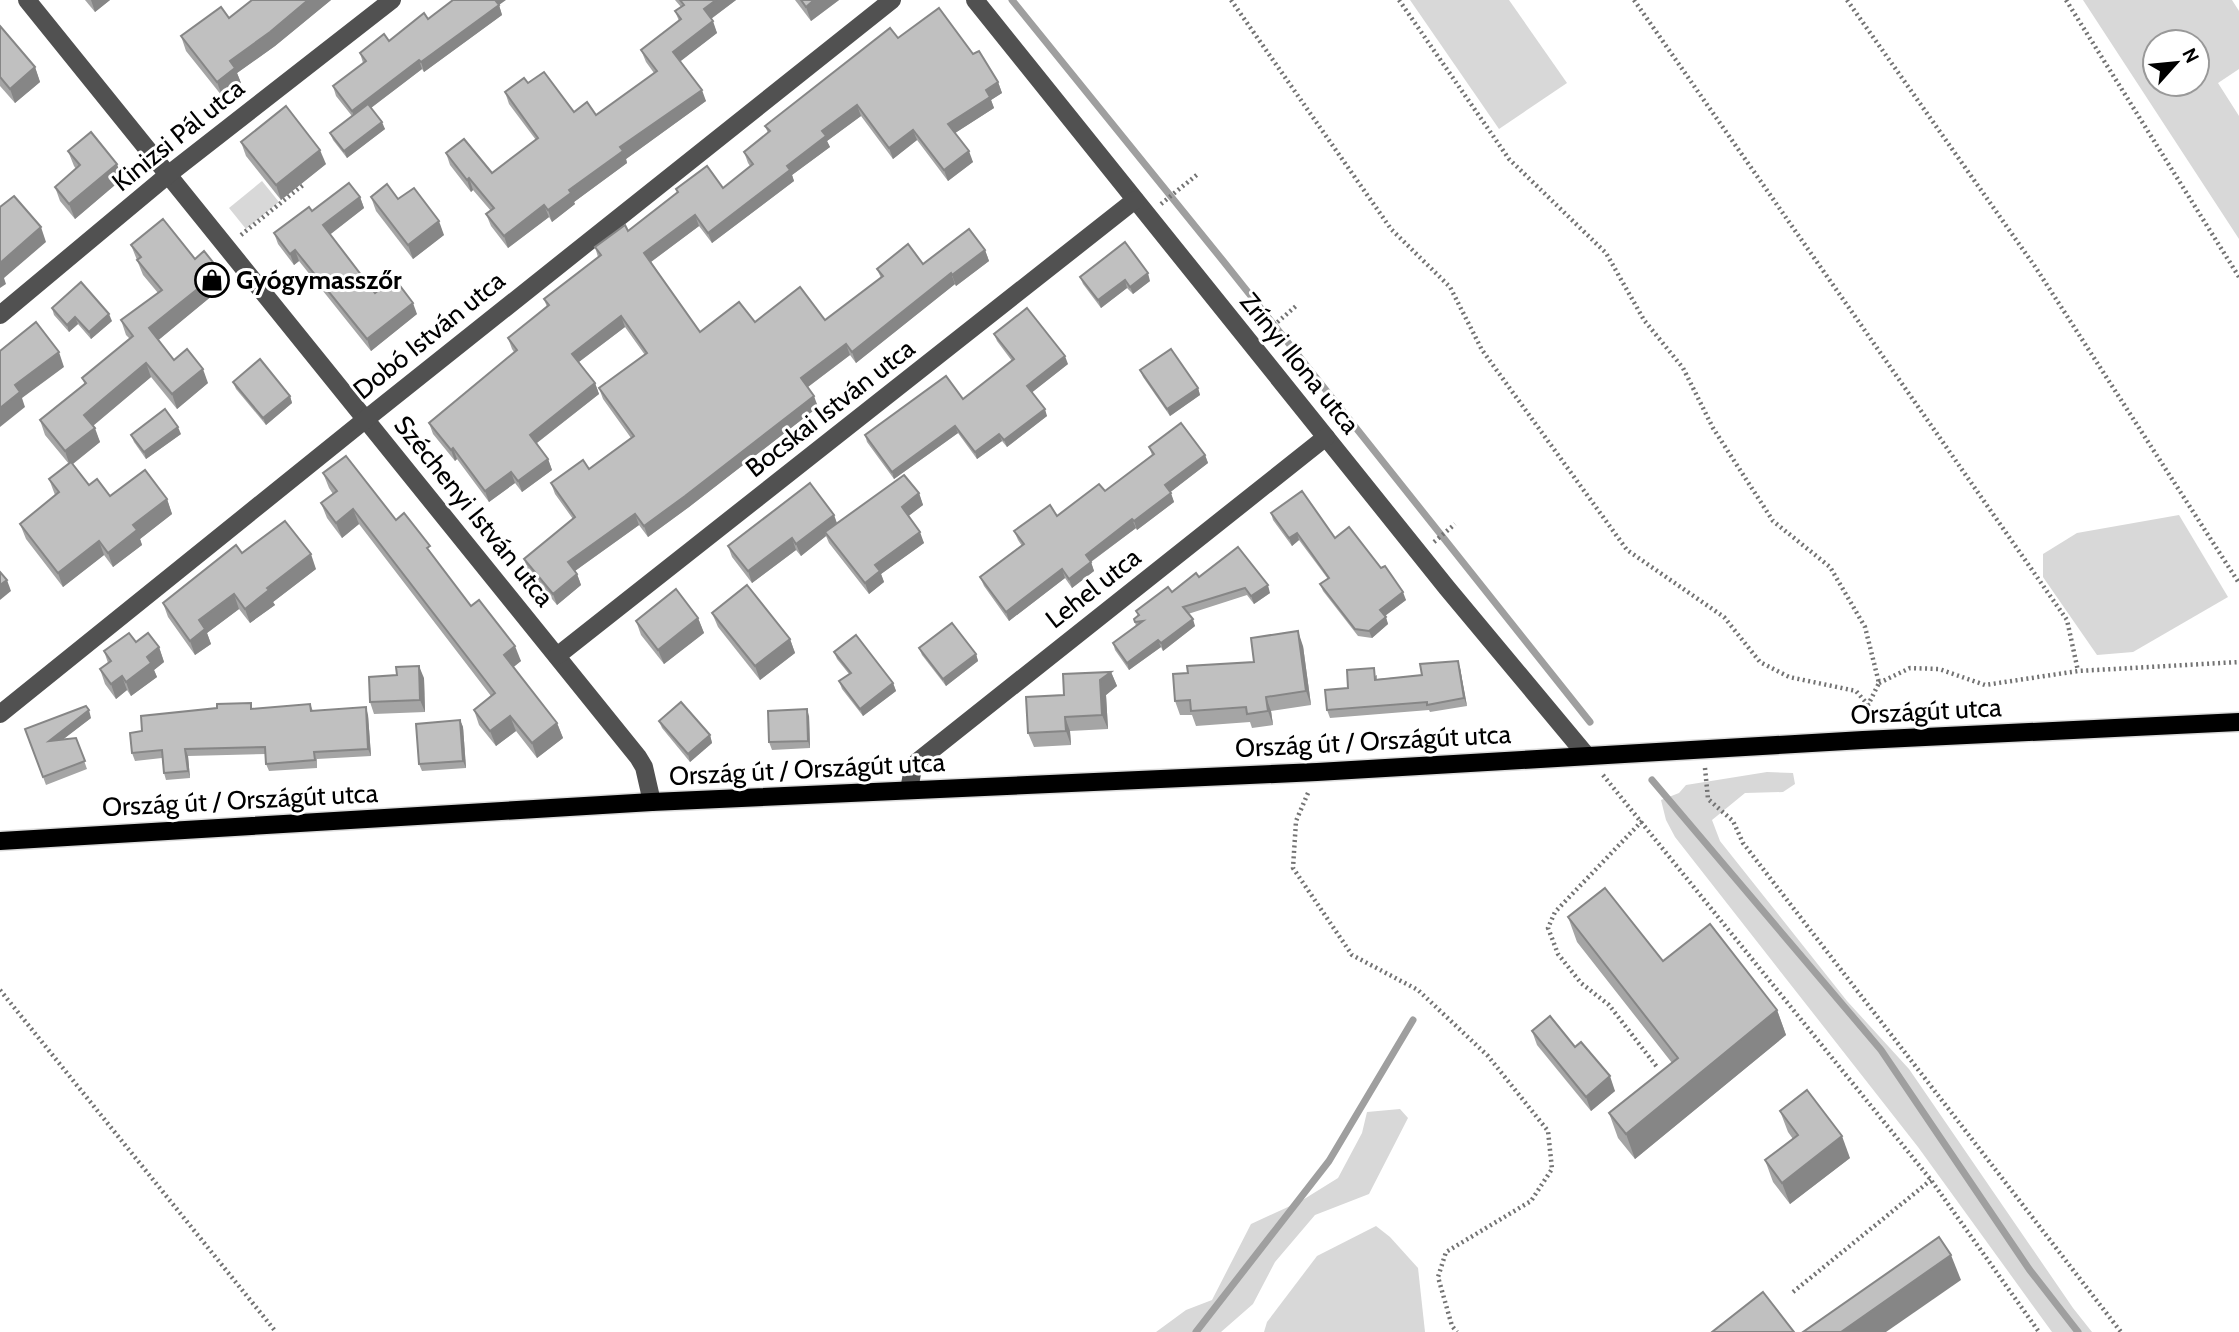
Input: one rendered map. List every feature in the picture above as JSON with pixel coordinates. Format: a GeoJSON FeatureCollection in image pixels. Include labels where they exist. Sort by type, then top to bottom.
{"type":"FeatureCollection","features":[{"type":"Feature","properties":{"kind":"main road","name":"Országút utca"},"geometry":{"type":"LineString","coordinates":[[1616,754],[2239,722]]}},
{"type":"Feature","properties":{"kind":"main road","name":"Ország út / Országút utca"},"geometry":{"type":"LineString","coordinates":[[0,841],[652,802],[1317,772],[1616,754]]}},
{"type":"Feature","properties":{"kind":"street","name":"Széchenyi István utca"},"geometry":{"type":"LineString","coordinates":[[27,0],[638,757],[652,802]]}},
{"type":"Feature","properties":{"kind":"street","name":"Kinizsi Pál utca"},"geometry":{"type":"LineString","coordinates":[[0,315],[169,174],[392,0]]}},
{"type":"Feature","properties":{"kind":"street","name":"Dobó István utca"},"geometry":{"type":"LineString","coordinates":[[0,714],[892,0]]}},
{"type":"Feature","properties":{"kind":"street","name":"Zrínyi Ilona utca"},"geometry":{"type":"LineString","coordinates":[[975,0],[1455,598],[1587,756]]}},
{"type":"Feature","properties":{"kind":"street","name":"Bocskai István utca"},"geometry":{"type":"LineString","coordinates":[[557,656],[1135,200]]}},
{"type":"Feature","properties":{"kind":"street","name":"Lehel utca"},"geometry":{"type":"LineString","coordinates":[[909,790],[913,768],[918,761],[1326,437]]}},
{"type":"Feature","properties":{"kind":"path"},"geometry":{"type":"LineString","coordinates":[[1231,0],[1391,229],[1450,287],[1482,350],[1627,550],[1724,617],[1760,662],[1789,677],[1856,691],[1868,705]]}},
{"type":"Feature","properties":{"kind":"path"},"geometry":{"type":"LineString","coordinates":[[1399,0],[1509,159],[1606,253],[1644,320],[1683,368],[1713,428],[1773,521],[1830,567],[1864,627],[1879,683]]}},
{"type":"Feature","properties":{"kind":"path"},"geometry":{"type":"LineString","coordinates":[[1634,0],[2067,620],[2078,671]]}},
{"type":"Feature","properties":{"kind":"path"},"geometry":{"type":"LineString","coordinates":[[1847,0],[2036,268],[2239,583]]}},
{"type":"Feature","properties":{"kind":"path"},"geometry":{"type":"LineString","coordinates":[[2066,0],[2239,276]]}},
{"type":"Feature","properties":{"kind":"path"},"geometry":{"type":"LineString","coordinates":[[1163,202],[1199,173]]}},
{"type":"Feature","properties":{"kind":"path"},"geometry":{"type":"LineString","coordinates":[[227,246],[303,185]]}},
{"type":"Feature","properties":{"kind":"path"},"geometry":{"type":"LineString","coordinates":[[1267,332],[1296,306]]}},
{"type":"Feature","properties":{"kind":"path"},"geometry":{"type":"LineString","coordinates":[[1434,542],[1455,524]]}},
{"type":"Feature","properties":{"kind":"path"},"geometry":{"type":"LineString","coordinates":[[1863,740],[1868,705],[1879,683],[1910,668],[1939,669],[1985,685],[2078,671],[2239,662]]}},
{"type":"Feature","properties":{"kind":"path"},"geometry":{"type":"LineString","coordinates":[[1703,749],[1708,799],[1733,821],[1743,843],[2121,1332]]}},
{"type":"Feature","properties":{"kind":"path"},"geometry":{"type":"LineString","coordinates":[[1587,756],[1931,1180],[2039,1332]]}},
{"type":"Feature","properties":{"kind":"path"},"geometry":{"type":"LineString","coordinates":[[1317,772],[1296,821],[1293,868],[1352,955],[1418,990],[1488,1056],[1548,1130],[1552,1169],[1531,1201],[1446,1252],[1438,1277],[1452,1326],[1457,1332]]}},
{"type":"Feature","properties":{"kind":"path"},"geometry":{"type":"LineString","coordinates":[[1642,821],[1555,912],[1548,928],[1558,954],[1581,983],[1609,1005],[1657,1067]]}},
{"type":"Feature","properties":{"kind":"path"},"geometry":{"type":"LineString","coordinates":[[0,990],[276,1332]]}},
{"type":"Feature","properties":{"kind":"path"},"geometry":{"type":"LineString","coordinates":[[1793,1292],[1931,1180]]}},
{"type":"Feature","properties":{"kind":"shaded area"},"geometry":{"type":"Polygon","coordinates":[[[1410,0],[1509,0],[1567,83],[1499,129],[1410,0]]]}},
{"type":"Feature","properties":{"kind":"shaded area"},"geometry":{"type":"Polygon","coordinates":[[[2083,0],[2232,0],[2239,11],[2239,69],[2218,83],[2239,116],[2239,239],[2147,98],[2211,98],[2211,28],[2141,28],[2141,89],[2083,0]]]}},
{"type":"Feature","properties":{"kind":"shaded area"},"geometry":{"type":"Polygon","coordinates":[[[262,181],[279,202],[246,229],[229,208],[262,181]]]}},
{"type":"Feature","properties":{"kind":"shaded area"},"geometry":{"type":"Polygon","coordinates":[[[2179,515],[2228,597],[2133,652],[2097,655],[2043,577],[2043,554],[2077,533],[2179,515]]]}},
{"type":"Feature","properties":{"kind":"shaded area"},"geometry":{"type":"Polygon","coordinates":[[[1767,772],[1793,773],[1795,784],[1783,792],[1745,793],[1712,820],[1720,841],[1847,1001],[1909,1069],[2092,1332],[2052,1332],[1918,1147],[1675,837],[1666,820],[1661,800],[1679,793],[1686,785],[1767,772]]]}},
{"type":"Feature","properties":{"kind":"shaded area"},"geometry":{"type":"Polygon","coordinates":[[[1400,1109],[1408,1118],[1369,1194],[1315,1215],[1275,1262],[1253,1304],[1221,1332],[1156,1332],[1186,1310],[1212,1300],[1251,1224],[1301,1201],[1338,1178],[1362,1133],[1367,1112],[1400,1109]]]}},
{"type":"Feature","properties":{"kind":"shaded area"},"geometry":{"type":"Polygon","coordinates":[[[1376,1226],[1390,1237],[1418,1268],[1425,1332],[1264,1332],[1267,1322],[1317,1256],[1376,1226]]]}},
{"type":"Feature","properties":{"kind":"building"},"geometry":{"type":"Polygon","coordinates":[[[252,0],[308,0],[230,61],[235,68],[217,82],[181,36],[221,7],[229,18],[252,0]]]}},
{"type":"Feature","properties":{"kind":"building"},"geometry":{"type":"Polygon","coordinates":[[[453,0],[495,0],[499,5],[421,62],[419,60],[352,111],[333,86],[366,61],[360,53],[384,34],[389,41],[424,13],[428,19],[453,0]]]}},
{"type":"Feature","properties":{"kind":"building"},"geometry":{"type":"Polygon","coordinates":[[[680,0],[716,0],[704,9],[713,21],[673,52],[702,90],[620,147],[623,151],[569,190],[571,193],[548,210],[544,205],[504,236],[486,214],[494,208],[446,153],[464,139],[492,173],[538,138],[505,92],[524,78],[528,83],[544,72],[574,112],[587,102],[596,115],[657,71],[641,50],[681,19],[675,11],[684,5],[680,0]]]}},
{"type":"Feature","properties":{"kind":"building"},"geometry":{"type":"Polygon","coordinates":[[[801,0],[814,0],[806,7],[801,0]]]}},
{"type":"Feature","properties":{"kind":"building"},"geometry":{"type":"Polygon","coordinates":[[[939,8],[973,54],[979,51],[998,82],[986,90],[990,97],[948,124],[969,151],[944,170],[913,130],[889,148],[857,105],[822,131],[826,136],[787,166],[790,170],[708,233],[695,215],[644,253],[700,332],[739,302],[755,322],[800,287],[825,320],[883,276],[877,269],[908,244],[923,264],[969,229],[985,250],[952,275],[951,273],[852,352],[846,344],[801,378],[814,396],[685,496],[644,526],[635,514],[568,562],[577,574],[553,594],[524,559],[575,517],[551,483],[583,460],[589,469],[634,436],[599,388],[647,353],[621,316],[572,354],[595,383],[530,435],[548,459],[518,481],[511,472],[485,491],[453,448],[451,450],[429,423],[517,350],[508,338],[549,305],[544,299],[601,255],[595,247],[625,225],[628,231],[707,166],[723,188],[753,164],[744,152],[770,131],[765,126],[890,28],[898,38],[939,8]]]}},
{"type":"Feature","properties":{"kind":"building"},"geometry":{"type":"Polygon","coordinates":[[[0,26],[35,67],[10,89],[0,77],[0,26]]]}},
{"type":"Feature","properties":{"kind":"building"},"geometry":{"type":"Polygon","coordinates":[[[368,104],[382,122],[344,151],[330,133],[368,104]]]}},
{"type":"Feature","properties":{"kind":"building"},"geometry":{"type":"Polygon","coordinates":[[[286,106],[320,150],[276,185],[241,142],[286,106]]]}},
{"type":"Feature","properties":{"kind":"building"},"geometry":{"type":"Polygon","coordinates":[[[91,132],[117,164],[69,204],[55,187],[80,165],[68,151],[91,132]]]}},
{"type":"Feature","properties":{"kind":"building"},"geometry":{"type":"Polygon","coordinates":[[[349,183],[360,197],[323,225],[375,293],[394,278],[413,303],[367,339],[295,250],[290,254],[274,233],[309,207],[312,211],[349,183]]]}},
{"type":"Feature","properties":{"kind":"building"},"geometry":{"type":"Polygon","coordinates":[[[387,184],[398,199],[414,188],[439,221],[408,245],[371,197],[387,184]]]}},
{"type":"Feature","properties":{"kind":"building"},"geometry":{"type":"Polygon","coordinates":[[[14,196],[41,227],[0,263],[0,207],[14,196]]]}},
{"type":"Feature","properties":{"kind":"building"},"geometry":{"type":"Polygon","coordinates":[[[163,219],[195,259],[204,251],[220,271],[149,328],[174,360],[187,349],[203,369],[172,394],[146,363],[84,415],[95,428],[65,451],[40,420],[86,383],[82,378],[133,336],[121,320],[162,290],[137,260],[141,257],[131,245],[163,219]]]}},
{"type":"Feature","properties":{"kind":"building"},"geometry":{"type":"Polygon","coordinates":[[[1125,242],[1148,273],[1130,287],[1125,280],[1098,300],[1080,277],[1125,242]]]}},
{"type":"Feature","properties":{"kind":"building"},"geometry":{"type":"Polygon","coordinates":[[[81,282],[109,314],[89,332],[75,317],[67,325],[52,308],[81,282]]]}},
{"type":"Feature","properties":{"kind":"building"},"geometry":{"type":"Polygon","coordinates":[[[1027,308],[1065,356],[1027,386],[1045,409],[1004,440],[999,434],[975,452],[955,426],[892,472],[865,435],[946,376],[963,399],[1014,359],[994,334],[1027,308]]]}},
{"type":"Feature","properties":{"kind":"building"},"geometry":{"type":"Polygon","coordinates":[[[36,322],[59,352],[15,385],[20,392],[0,408],[0,351],[36,322]]]}},
{"type":"Feature","properties":{"kind":"building"},"geometry":{"type":"Polygon","coordinates":[[[1171,349],[1198,388],[1167,409],[1140,370],[1171,349]]]}},
{"type":"Feature","properties":{"kind":"building"},"geometry":{"type":"Polygon","coordinates":[[[260,359],[290,396],[263,418],[233,382],[260,359]]]}},
{"type":"Feature","properties":{"kind":"building"},"geometry":{"type":"Polygon","coordinates":[[[165,409],[178,427],[144,452],[131,435],[165,409]]]}},
{"type":"Feature","properties":{"kind":"building"},"geometry":{"type":"Polygon","coordinates":[[[1181,423],[1205,455],[1165,485],[1171,493],[1086,555],[1091,562],[1069,579],[1062,569],[1006,612],[980,577],[1024,544],[1014,531],[1050,505],[1057,516],[1099,484],[1105,491],[1154,454],[1149,447],[1181,423]]]}},
{"type":"Feature","properties":{"kind":"building"},"geometry":{"type":"Polygon","coordinates":[[[346,456],[396,520],[404,513],[471,606],[479,600],[515,646],[504,655],[557,723],[532,743],[510,716],[490,731],[474,710],[495,693],[353,509],[336,523],[321,503],[337,491],[323,473],[346,456]]]}},
{"type":"Feature","properties":{"kind":"building"},"geometry":{"type":"Polygon","coordinates":[[[71,462],[89,485],[97,479],[110,496],[145,470],[167,499],[133,525],[137,530],[108,553],[99,541],[58,573],[20,524],[59,492],[49,479],[71,462]]]}},
{"type":"Feature","properties":{"kind":"building"},"geometry":{"type":"Polygon","coordinates":[[[904,475],[919,493],[902,507],[920,532],[875,565],[880,571],[865,583],[825,532],[904,475]]]}},
{"type":"Feature","properties":{"kind":"building"},"geometry":{"type":"Polygon","coordinates":[[[810,483],[834,515],[796,544],[792,538],[748,571],[728,546],[810,483]]]}},
{"type":"Feature","properties":{"kind":"building"},"geometry":{"type":"Polygon","coordinates":[[[1302,491],[1335,538],[1349,527],[1381,568],[1385,566],[1403,592],[1380,610],[1386,617],[1369,631],[1355,629],[1320,584],[1329,578],[1297,533],[1289,538],[1271,513],[1302,491]]]}},
{"type":"Feature","properties":{"kind":"building"},"geometry":{"type":"Polygon","coordinates":[[[285,521],[311,554],[245,609],[234,594],[199,620],[205,629],[190,641],[163,603],[236,545],[242,553],[285,521]]]}},
{"type":"Feature","properties":{"kind":"building"},"geometry":{"type":"Polygon","coordinates":[[[1238,547],[1268,585],[1251,596],[1245,588],[1183,607],[1193,619],[1161,643],[1158,640],[1127,663],[1113,643],[1143,621],[1135,622],[1134,619],[1139,615],[1136,611],[1168,587],[1172,592],[1196,573],[1199,577],[1238,547]]]}},
{"type":"Feature","properties":{"kind":"building"},"geometry":{"type":"Polygon","coordinates":[[[0,572],[7,580],[0,585],[0,572]]]}},
{"type":"Feature","properties":{"kind":"building"},"geometry":{"type":"Polygon","coordinates":[[[747,585],[790,639],[755,666],[712,613],[747,585]]]}},
{"type":"Feature","properties":{"kind":"building"},"geometry":{"type":"Polygon","coordinates":[[[676,589],[698,618],[658,650],[636,621],[676,589]]]}},
{"type":"Feature","properties":{"kind":"building"},"geometry":{"type":"Polygon","coordinates":[[[952,623],[976,654],[943,679],[919,648],[952,623]]]}},
{"type":"Feature","properties":{"kind":"building"},"geometry":{"type":"Polygon","coordinates":[[[1298,631],[1306,691],[1266,697],[1268,711],[1247,714],[1246,707],[1191,711],[1190,700],[1175,701],[1173,674],[1188,673],[1187,666],[1254,662],[1251,638],[1298,631]]]}},
{"type":"Feature","properties":{"kind":"building"},"geometry":{"type":"Polygon","coordinates":[[[129,633],[136,642],[148,633],[159,647],[147,657],[151,663],[126,682],[122,676],[111,684],[100,669],[111,661],[104,651],[129,633]]]}},
{"type":"Feature","properties":{"kind":"building"},"geometry":{"type":"Polygon","coordinates":[[[856,635],[893,683],[860,709],[839,681],[851,673],[834,652],[856,635]]]}},
{"type":"Feature","properties":{"kind":"building"},"geometry":{"type":"Polygon","coordinates":[[[1458,661],[1464,698],[1427,705],[1427,702],[1327,710],[1325,690],[1348,688],[1347,670],[1374,668],[1375,680],[1422,675],[1420,664],[1458,661]]]}},
{"type":"Feature","properties":{"kind":"building"},"geometry":{"type":"Polygon","coordinates":[[[419,666],[420,700],[370,702],[369,677],[397,675],[396,667],[419,666]]]}},
{"type":"Feature","properties":{"kind":"building"},"geometry":{"type":"Polygon","coordinates":[[[1111,672],[1100,680],[1102,715],[1065,717],[1066,731],[1028,733],[1026,697],[1064,695],[1063,674],[1111,672]]]}},
{"type":"Feature","properties":{"kind":"building"},"geometry":{"type":"Polygon","coordinates":[[[681,702],[710,735],[688,754],[659,721],[681,702]]]}},
{"type":"Feature","properties":{"kind":"building"},"geometry":{"type":"Polygon","coordinates":[[[251,703],[251,709],[310,704],[311,711],[366,707],[368,749],[314,752],[315,760],[266,764],[265,747],[185,749],[188,771],[164,773],[162,750],[132,753],[130,733],[142,731],[141,716],[217,708],[217,704],[251,703]]]}},
{"type":"Feature","properties":{"kind":"building"},"geometry":{"type":"Polygon","coordinates":[[[86,706],[89,710],[49,741],[76,738],[85,761],[43,777],[25,729],[86,706]]]}},
{"type":"Feature","properties":{"kind":"building"},"geometry":{"type":"Polygon","coordinates":[[[807,709],[808,741],[769,742],[768,711],[807,709]]]}},
{"type":"Feature","properties":{"kind":"building"},"geometry":{"type":"Polygon","coordinates":[[[460,720],[463,761],[419,764],[416,724],[460,720]]]}},
{"type":"Feature","properties":{"kind":"building"},"geometry":{"type":"Polygon","coordinates":[[[1605,888],[1663,961],[1710,924],[1777,1010],[1626,1134],[1609,1113],[1678,1058],[1568,917],[1605,888]]]}},
{"type":"Feature","properties":{"kind":"building"},"geometry":{"type":"Polygon","coordinates":[[[1550,1016],[1575,1047],[1581,1042],[1610,1076],[1586,1097],[1532,1031],[1550,1016]]]}},
{"type":"Feature","properties":{"kind":"building"},"geometry":{"type":"Polygon","coordinates":[[[1807,1090],[1842,1136],[1782,1183],[1765,1160],[1798,1135],[1780,1111],[1807,1090]]]}},
{"type":"Feature","properties":{"kind":"building"},"geometry":{"type":"Polygon","coordinates":[[[1939,1237],[1951,1255],[1841,1332],[1803,1332],[1939,1237]]]}},
{"type":"Feature","properties":{"kind":"building"},"geometry":{"type":"Polygon","coordinates":[[[1763,1292],[1794,1332],[1712,1332],[1763,1292]]]}},
{"type":"Feature","properties":{"kind":"waterway"},"geometry":{"type":"LineString","coordinates":[[1012,0],[1590,722]]}},
{"type":"Feature","properties":{"kind":"waterway"},"geometry":{"type":"LineString","coordinates":[[1652,780],[1881,1050],[2029,1269],[2078,1332]]}},
{"type":"Feature","properties":{"kind":"waterway"},"geometry":{"type":"LineString","coordinates":[[1196,1332],[1329,1161],[1413,1020]]}},
{"type":"Feature","properties":{"kind":"place","name":"Gyógymasszőr"},"geometry":{"type":"Point","coordinates":[212,280]}}]}
